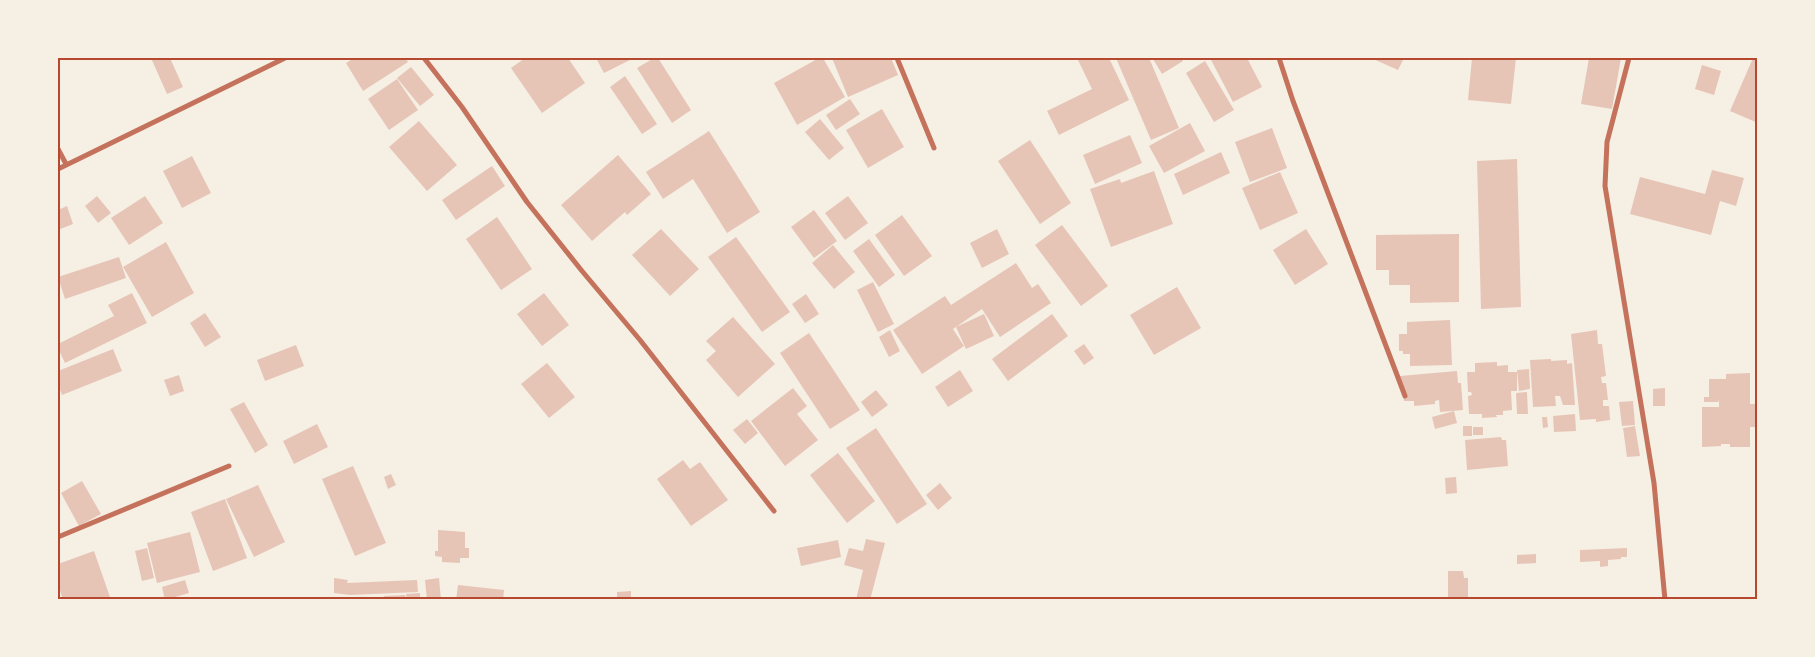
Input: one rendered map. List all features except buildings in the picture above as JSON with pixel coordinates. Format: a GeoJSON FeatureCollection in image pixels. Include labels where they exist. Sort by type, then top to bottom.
{"type":"FeatureCollection","features":[{"type":"Feature","properties":{"kind":"street"},"geometry":{"type":"LineString","coordinates":[[58,169],[285,58]]}},
{"type":"Feature","properties":{"kind":"street"},"geometry":{"type":"LineString","coordinates":[[424,58],[462,107],[527,202],[582,272],[640,340],[774,511]]}},
{"type":"Feature","properties":{"kind":"street"},"geometry":{"type":"LineString","coordinates":[[897,58],[934,148]]}},
{"type":"Feature","properties":{"kind":"street"},"geometry":{"type":"LineString","coordinates":[[1279,58],[1293,102],[1405,396]]}},
{"type":"Feature","properties":{"kind":"street"},"geometry":{"type":"LineString","coordinates":[[1629,58],[1607,142],[1604,186],[1654,483],[1665,600]]}},
{"type":"Feature","properties":{"kind":"street"},"geometry":{"type":"LineString","coordinates":[[58,149],[66,164]]}},
{"type":"Feature","properties":{"kind":"street"},"geometry":{"type":"LineString","coordinates":[[58,536],[229,466]]}}]}
